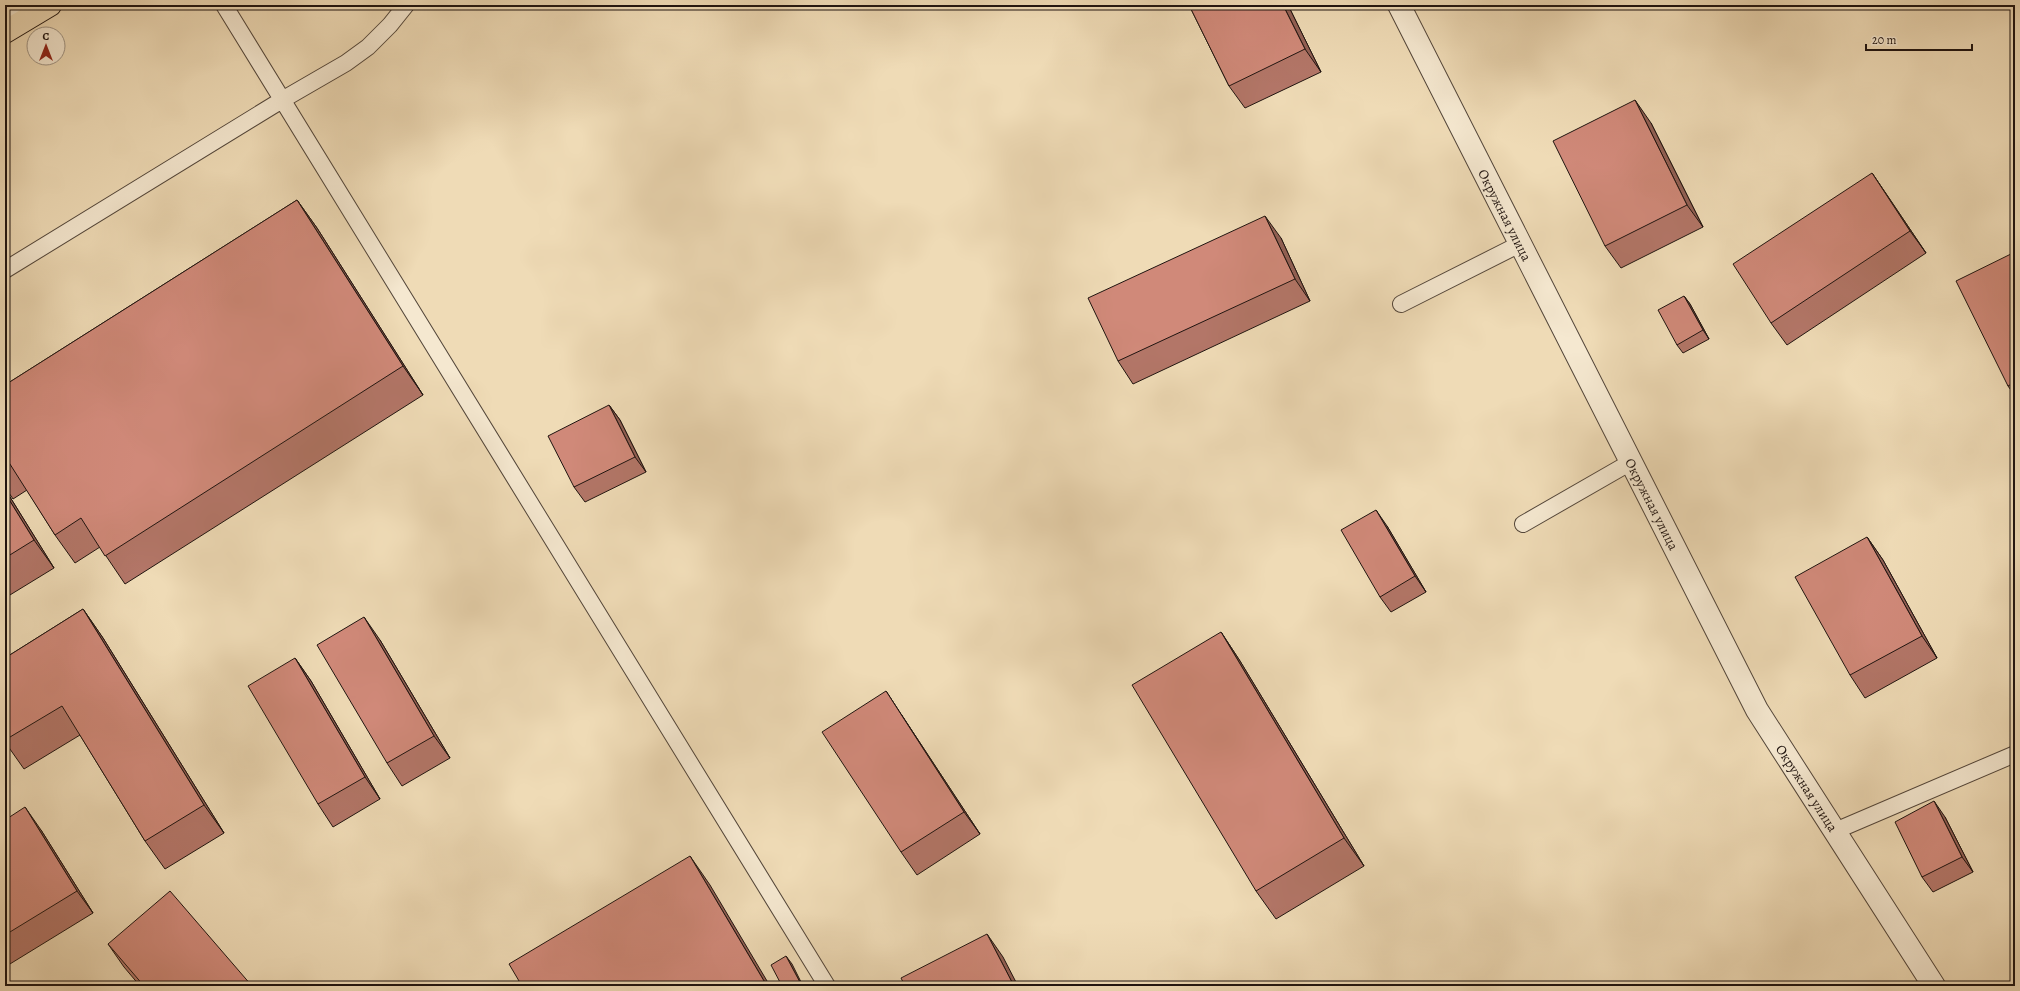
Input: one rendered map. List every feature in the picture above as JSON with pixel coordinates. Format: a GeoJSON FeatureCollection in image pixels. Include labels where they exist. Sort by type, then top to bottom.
{"type":"FeatureCollection","features":[{"type":"Feature","properties":{"kind":"highway"},"geometry":{"type":"LineString","coordinates":[[12,28],[50,5]]}},
{"type":"Feature","properties":{"kind":"street","name":"Окружная улица"},"geometry":{"type":"LineString","coordinates":[[1399,5],[1757,710],[1934,986]]}},
{"type":"Feature","properties":{"kind":"lane"},"geometry":{"type":"LineString","coordinates":[[8,5],[12,28]]}},
{"type":"Feature","properties":{"kind":"lane"},"geometry":{"type":"LineString","coordinates":[[224,5],[827,986]]}},
{"type":"Feature","properties":{"kind":"lane"},"geometry":{"type":"LineString","coordinates":[[5,270],[282,100],[346,63],[368,47],[390,25],[406,5]]}},
{"type":"Feature","properties":{"kind":"lane"},"geometry":{"type":"LineString","coordinates":[[1401,304],[1520,244]]}},
{"type":"Feature","properties":{"kind":"lane"},"geometry":{"type":"LineString","coordinates":[[1523,524],[1631,462]]}},
{"type":"Feature","properties":{"kind":"lane"},"geometry":{"type":"LineString","coordinates":[[1835,831],[2015,754]]}},
{"type":"Feature","properties":{"kind":"building"},"geometry":{"type":"Polygon","coordinates":[[[1189,5],[1283,5],[1305,49],[1229,86],[1189,5]]]}},
{"type":"Feature","properties":{"kind":"building"},"geometry":{"type":"Polygon","coordinates":[[[1635,100],[1687,205],[1605,246],[1553,141],[1635,100]]]}},
{"type":"Feature","properties":{"kind":"building"},"geometry":{"type":"Polygon","coordinates":[[[1872,173],[1910,231],[1771,323],[1733,264],[1872,173]]]}},
{"type":"Feature","properties":{"kind":"building"},"geometry":{"type":"Polygon","coordinates":[[[297,200],[403,366],[105,556],[81,518],[55,535],[8,461],[5,463],[5,385],[297,200]]]}},
{"type":"Feature","properties":{"kind":"building"},"geometry":{"type":"Polygon","coordinates":[[[1265,216],[1295,279],[1118,361],[1088,298],[1265,216]]]}},
{"type":"Feature","properties":{"kind":"building"},"geometry":{"type":"Polygon","coordinates":[[[2015,252],[2015,382],[2008,386],[1956,281],[2015,252]]]}},
{"type":"Feature","properties":{"kind":"building"},"geometry":{"type":"Polygon","coordinates":[[[1684,296],[1703,330],[1677,345],[1658,310],[1684,296]]]}},
{"type":"Feature","properties":{"kind":"building"},"geometry":{"type":"Polygon","coordinates":[[[609,405],[635,457],[574,487],[548,436],[609,405]]]}},
{"type":"Feature","properties":{"kind":"building"},"geometry":{"type":"Polygon","coordinates":[[[5,493],[34,540],[5,558],[5,493]]]}},
{"type":"Feature","properties":{"kind":"building"},"geometry":{"type":"Polygon","coordinates":[[[1376,510],[1415,576],[1380,597],[1341,530],[1376,510]]]}},
{"type":"Feature","properties":{"kind":"building"},"geometry":{"type":"Polygon","coordinates":[[[1867,537],[1922,636],[1850,675],[1795,577],[1867,537]]]}},
{"type":"Feature","properties":{"kind":"building"},"geometry":{"type":"Polygon","coordinates":[[[83,609],[204,805],[145,841],[62,706],[5,740],[5,658],[83,609]]]}},
{"type":"Feature","properties":{"kind":"building"},"geometry":{"type":"Polygon","coordinates":[[[364,617],[434,736],[387,763],[317,645],[364,617]]]}},
{"type":"Feature","properties":{"kind":"building"},"geometry":{"type":"Polygon","coordinates":[[[1221,632],[1344,838],[1256,891],[1132,685],[1221,632]]]}},
{"type":"Feature","properties":{"kind":"building"},"geometry":{"type":"Polygon","coordinates":[[[295,658],[365,777],[318,804],[248,686],[295,658]]]}},
{"type":"Feature","properties":{"kind":"building"},"geometry":{"type":"Polygon","coordinates":[[[886,691],[964,812],[901,852],[822,732],[886,691]]]}},
{"type":"Feature","properties":{"kind":"building"},"geometry":{"type":"Polygon","coordinates":[[[1934,801],[1962,857],[1922,877],[1895,822],[1934,801]]]}},
{"type":"Feature","properties":{"kind":"building"},"geometry":{"type":"Polygon","coordinates":[[[25,807],[77,891],[5,935],[5,820],[25,807]]]}},
{"type":"Feature","properties":{"kind":"building"},"geometry":{"type":"Polygon","coordinates":[[[690,856],[767,986],[522,986],[509,964],[690,856]]]}},
{"type":"Feature","properties":{"kind":"building"},"geometry":{"type":"Polygon","coordinates":[[[170,891],[252,986],[144,986],[108,944],[170,891]]]}},
{"type":"Feature","properties":{"kind":"building"},"geometry":{"type":"Polygon","coordinates":[[[987,934],[1014,986],[905,986],[901,978],[987,934]]]}},
{"type":"Feature","properties":{"kind":"building"},"geometry":{"type":"Polygon","coordinates":[[[786,956],[802,986],[782,986],[771,965],[786,956]]]}}]}
